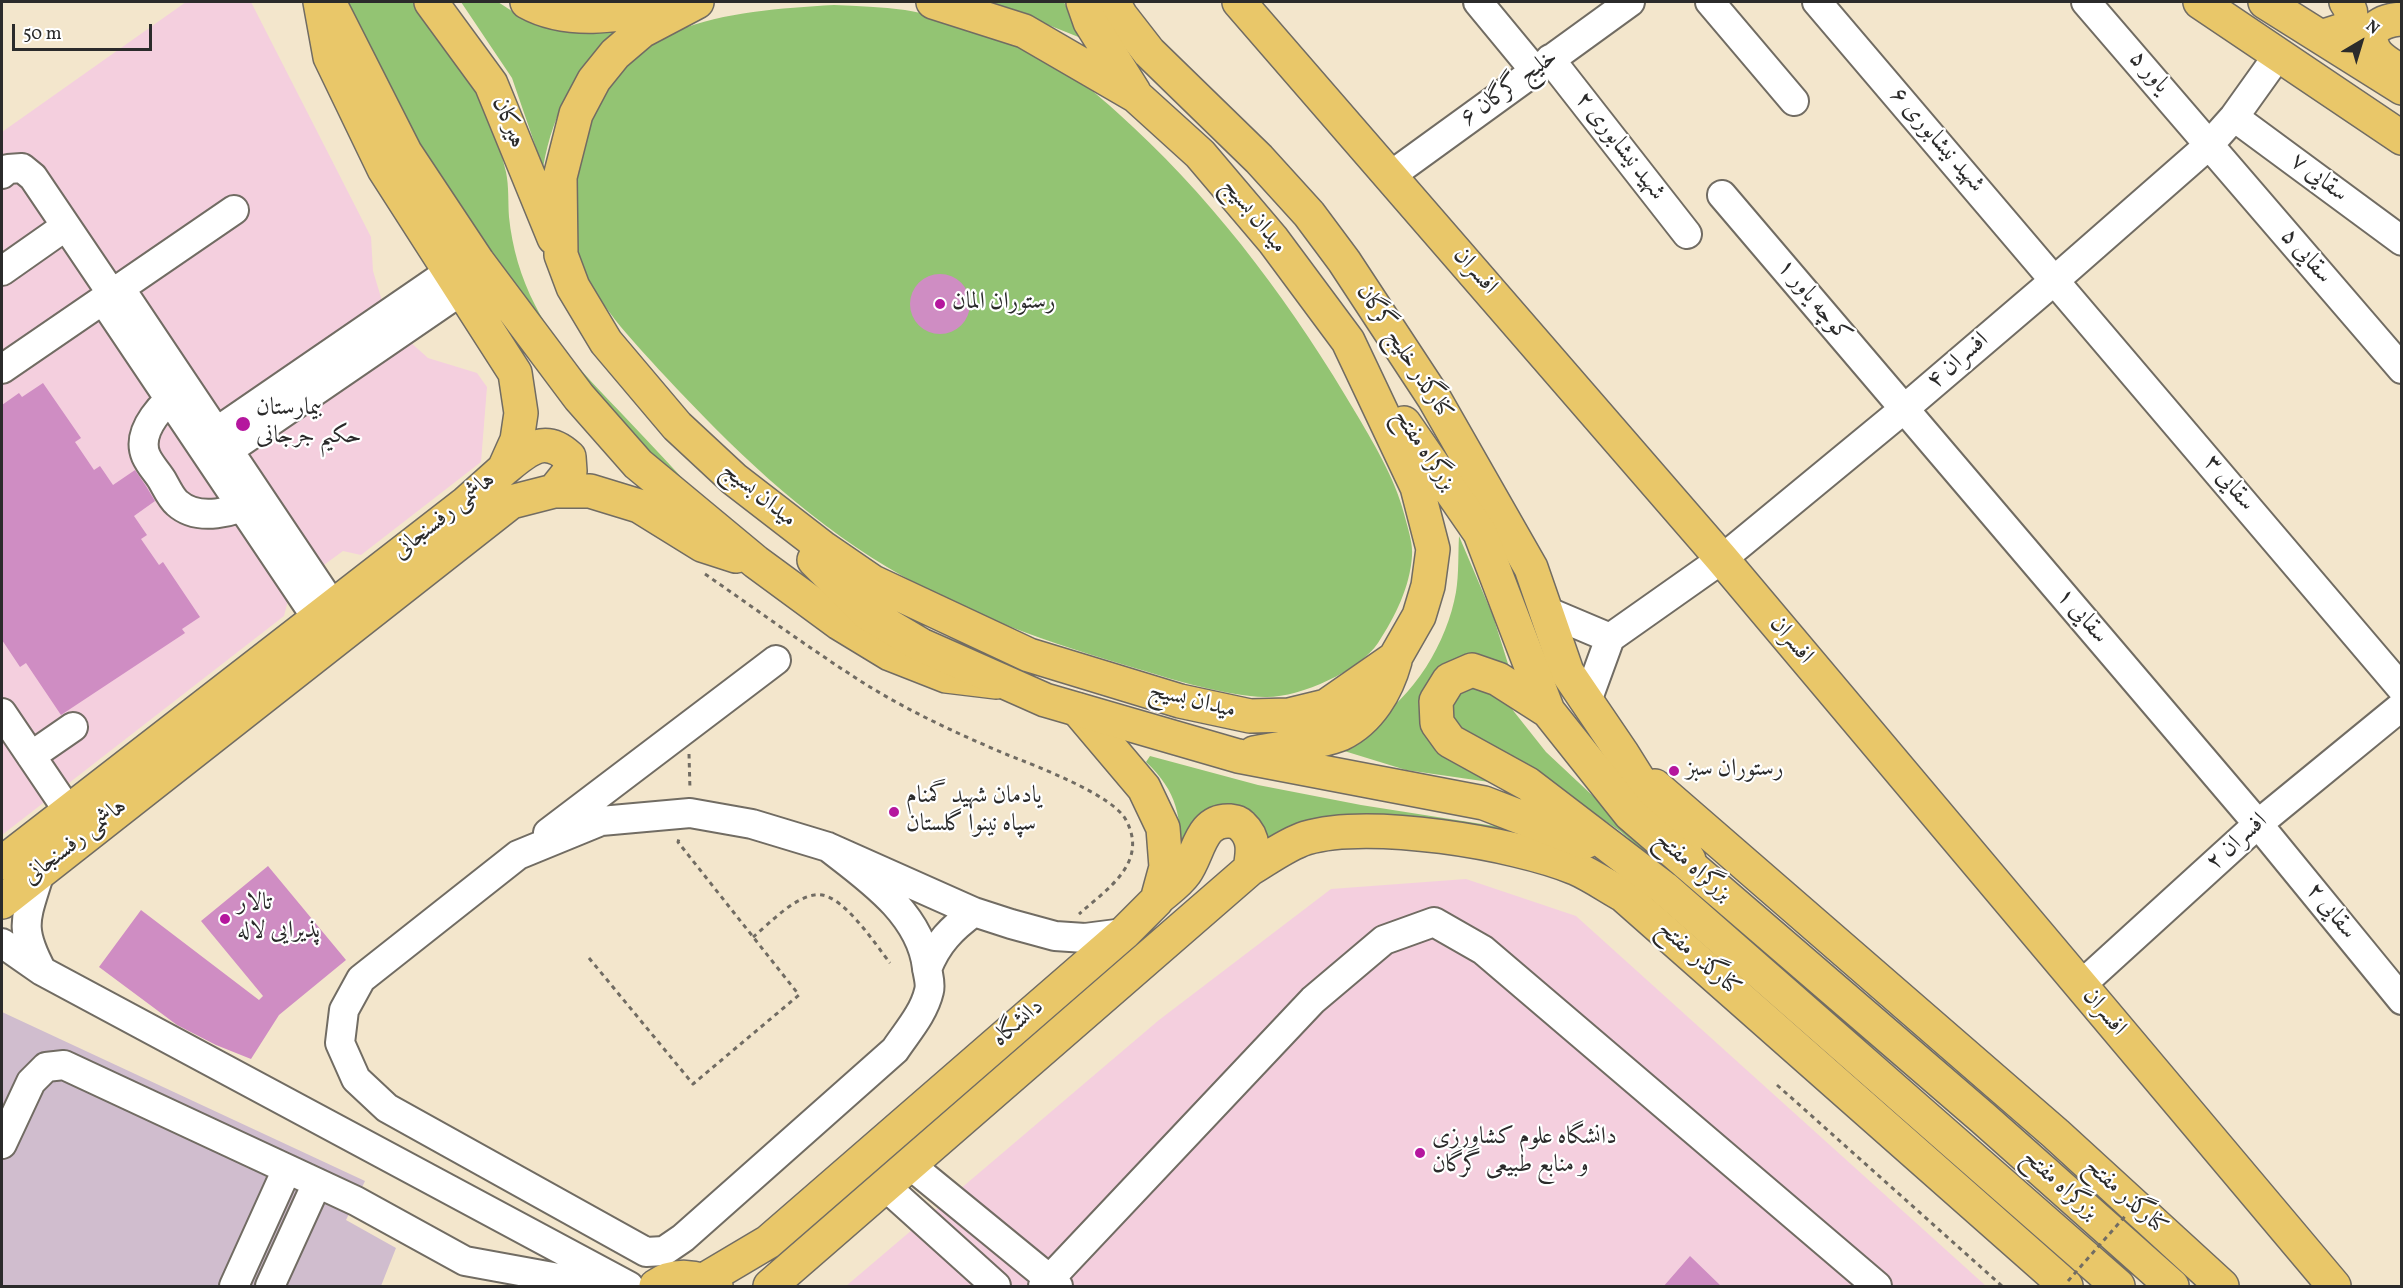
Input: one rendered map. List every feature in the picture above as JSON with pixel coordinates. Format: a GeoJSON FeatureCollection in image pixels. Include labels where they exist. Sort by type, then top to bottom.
{"type":"FeatureCollection","features":[{"type":"Feature","properties":{"kind":"main road","name":"هاشمی رفسنجانی"},"geometry":{"type":"LineString","coordinates":[[2,863],[466,503],[504,469],[517,440],[520,422],[515,373],[384,169],[330,57],[320,2]]}},
{"type":"Feature","properties":{"kind":"main road"},"geometry":{"type":"LineString","coordinates":[[329,2],[405,152],[478,262],[579,397],[638,464],[756,562],[839,624],[890,654],[946,676],[1001,682]]}},
{"type":"Feature","properties":{"kind":"main road","name":"هیرکان"},"geometry":{"type":"LineString","coordinates":[[431,2],[491,84],[561,255]]}},
{"type":"Feature","properties":{"kind":"main road"},"geometry":{"type":"LineString","coordinates":[[527,2],[566,15],[618,15],[695,2]]}},
{"type":"Feature","properties":{"kind":"main road","name":"میدان بسیج"},"geometry":{"type":"LineString","coordinates":[[695,2],[642,31],[615,54],[594,80],[576,114],[560,177],[561,255],[573,287],[606,342],[677,426],[734,479],[822,547],[873,582],[1029,655],[1180,701],[1250,716],[1289,715],[1326,706],[1395,658],[1419,616],[1428,586],[1433,549],[1417,487],[1348,341],[1273,240],[1200,154],[1136,96],[1024,31],[933,2]]}},
{"type":"Feature","properties":{"kind":"main road"},"geometry":{"type":"LineString","coordinates":[[1083,2],[1090,22],[1136,96]]}},
{"type":"Feature","properties":{"kind":"main road","name":"کنارگذر خلیج گرگان"},"geometry":{"type":"LineString","coordinates":[[1113,2],[1149,52],[1259,159],[1309,214],[1344,261],[1434,398],[1475,467],[1531,568],[1567,672],[1622,753]]}},
{"type":"Feature","properties":{"kind":"main road"},"geometry":{"type":"LineString","coordinates":[[1214,2],[1272,68],[1316,90]]}},
{"type":"Feature","properties":{"kind":"main road","name":"افسران"},"geometry":{"type":"LineString","coordinates":[[1239,2],[1722,559],[2334,1287]]}},
{"type":"Feature","properties":{"kind":"main road"},"geometry":{"type":"LineString","coordinates":[[1260,2],[1297,43],[1316,90]]}},
{"type":"Feature","properties":{"kind":"main road"},"geometry":{"type":"LineString","coordinates":[[2200,2],[2402,138]]}},
{"type":"Feature","properties":{"kind":"main road"},"geometry":{"type":"LineString","coordinates":[[2265,2],[2324,36],[2402,88]]}},
{"type":"Feature","properties":{"kind":"main road"},"geometry":{"type":"LineString","coordinates":[[2324,36],[2346,29],[2351,21],[2352,11],[2346,2]]}},
{"type":"Feature","properties":{"kind":"main road"},"geometry":{"type":"LineString","coordinates":[[2380,2],[2402,17]]}},
{"type":"Feature","properties":{"kind":"main road"},"geometry":{"type":"LineString","coordinates":[[2402,17],[2377,25],[2370,33],[2371,47],[2379,58],[2402,72]]}},
{"type":"Feature","properties":{"kind":"main road","name":"بزرگراه مفتح"},"geometry":{"type":"LineString","coordinates":[[1348,341],[1480,533],[1548,711],[1630,814],[1983,1118],[2172,1287]]}},
{"type":"Feature","properties":{"kind":"main road"},"geometry":{"type":"LineString","coordinates":[[504,469],[523,454],[544,444],[558,447],[570,457],[570,471],[554,491]]}},
{"type":"Feature","properties":{"kind":"main road"},"geometry":{"type":"LineString","coordinates":[[734,479],[867,613],[921,645],[1001,682],[1045,700],[1238,756],[1484,803],[1618,855]]}},
{"type":"Feature","properties":{"kind":"main road","name":"هاشمی رفسنجانی"},"geometry":{"type":"LineString","coordinates":[[2,902],[511,502],[554,491],[590,491],[639,506],[702,545],[756,562]]}},
{"type":"Feature","properties":{"kind":"main road"},"geometry":{"type":"LineString","coordinates":[[1238,756],[1341,734],[1371,710],[1389,684],[1395,658]]}},
{"type":"Feature","properties":{"kind":"main road"},"geometry":{"type":"LineString","coordinates":[[1548,711],[1498,679],[1472,670],[1449,680],[1436,701],[1437,723],[1450,741],[1528,784],[1618,855]]}},
{"type":"Feature","properties":{"kind":"main road","name":"دانشگاه"},"geometry":{"type":"LineString","coordinates":[[710,1283],[768,1242],[1124,933],[1157,900],[1166,867],[1163,828],[1144,788],[1078,710]]}},
{"type":"Feature","properties":{"kind":"main road"},"geometry":{"type":"LineString","coordinates":[[1622,753],[1697,873]]}},
{"type":"Feature","properties":{"kind":"main road","name":"کنارگذر مفتح"},"geometry":{"type":"LineString","coordinates":[[1622,753],[1668,799],[2056,1134],[2222,1287]]}},
{"type":"Feature","properties":{"kind":"main road"},"geometry":{"type":"LineString","coordinates":[[1157,900],[1184,875],[1195,857],[1206,829],[1219,820],[1239,822],[1250,833],[1253,852],[1250,869]]}},
{"type":"Feature","properties":{"kind":"main road","name":"کنارگذر مفتح"},"geometry":{"type":"LineString","coordinates":[[1250,869],[1304,838],[1343,830],[1421,836],[1530,852],[1577,869],[1623,895],[2016,1242],[2067,1284]]}},
{"type":"Feature","properties":{"kind":"main road","name":"بزرگراه مفتح"},"geometry":{"type":"LineString","coordinates":[[1618,855],[1665,888],[2118,1287]]}},
{"type":"Feature","properties":{"kind":"main road","name":"دانشگاه"},"geometry":{"type":"LineString","coordinates":[[770,1287],[884,1185],[1250,869]]}},
{"type":"Feature","properties":{"kind":"main road"},"geometry":{"type":"LineString","coordinates":[[1093,960],[1115,985]]}},
{"type":"Feature","properties":{"kind":"main road"},"geometry":{"type":"LineString","coordinates":[[1999,1183],[2016,1242]]}},
{"type":"Feature","properties":{"kind":"main road"},"geometry":{"type":"LineString","coordinates":[[656,1287],[662,1282],[683,1277],[710,1283]]}},
{"type":"Feature","properties":{"kind":"street","name":"شهید نیشابوری ۲"},"geometry":{"type":"LineString","coordinates":[[1478,2],[1543,65],[1687,234]]}},
{"type":"Feature","properties":{"kind":"street","name":"خلیج گرگان ۶"},"geometry":{"type":"LineString","coordinates":[[1390,176],[1630,2]]}},
{"type":"Feature","properties":{"kind":"street"},"geometry":{"type":"LineString","coordinates":[[1710,2],[1794,101]]}},
{"type":"Feature","properties":{"kind":"street","name":"شهید نیشابوری ۶"},"geometry":{"type":"LineString","coordinates":[[1817,2],[2055,280]]}},
{"type":"Feature","properties":{"kind":"street","name":"یاور ۵"},"geometry":{"type":"LineString","coordinates":[[2086,2],[2209,145]]}},
{"type":"Feature","properties":{"kind":"street","name":"افسران ۴"},"geometry":{"type":"LineString","coordinates":[[1610,638],[1722,559],[1904,409],[2055,280],[2209,145],[2234,117],[2279,54]]}},
{"type":"Feature","properties":{"kind":"street","name":"سقایی ۷"},"geometry":{"type":"LineString","coordinates":[[2234,117],[2402,241]]}},
{"type":"Feature","properties":{"kind":"street","name":"سقایی ۵"},"geometry":{"type":"LineString","coordinates":[[2209,145],[2402,369]]}},
{"type":"Feature","properties":{"kind":"street"},"geometry":{"type":"LineString","coordinates":[[2,174],[8,169],[22,168],[33,177],[324,611]]}},
{"type":"Feature","properties":{"kind":"street","name":"کوچه یاور ۱"},"geometry":{"type":"LineString","coordinates":[[1722,195],[1904,409]]}},
{"type":"Feature","properties":{"kind":"street"},"geometry":{"type":"LineString","coordinates":[[2,369],[234,210]]}},
{"type":"Feature","properties":{"kind":"street"},"geometry":{"type":"LineString","coordinates":[[2,270],[66,226]]}},
{"type":"Feature","properties":{"kind":"street","name":"سقایی ۳"},"geometry":{"type":"LineString","coordinates":[[2055,280],[2402,689]]}},
{"type":"Feature","properties":{"kind":"street"},"geometry":{"type":"LineString","coordinates":[[223,441],[455,282]]}},
{"type":"Feature","properties":{"kind":"street"},"geometry":{"type":"LineString","coordinates":[[177,392],[223,441],[251,502]]}},
{"type":"Feature","properties":{"kind":"street"},"geometry":{"type":"LineString","coordinates":[[177,392],[152,418],[145,439],[146,455],[177,504],[198,513],[221,513],[251,502]]}},
{"type":"Feature","properties":{"kind":"street","name":"سقایی ۱"},"geometry":{"type":"LineString","coordinates":[[1904,409],[2258,824]]}},
{"type":"Feature","properties":{"kind":"street"},"geometry":{"type":"LineString","coordinates":[[1546,611],[1610,638],[1587,701]]}},
{"type":"Feature","properties":{"kind":"street"},"geometry":{"type":"LineString","coordinates":[[776,660],[518,855],[361,979],[344,1010],[340,1043],[356,1079],[387,1108],[646,1252],[664,1251],[682,1238],[895,1050],[916,1020],[930,989],[926,952],[905,915],[878,885],[828,847]]}},
{"type":"Feature","properties":{"kind":"street","name":"افسران ۲"},"geometry":{"type":"LineString","coordinates":[[2080,986],[2258,824],[2402,706]]}},
{"type":"Feature","properties":{"kind":"street"},"geometry":{"type":"LineString","coordinates":[[2,713],[69,812]]}},
{"type":"Feature","properties":{"kind":"street"},"geometry":{"type":"LineString","coordinates":[[31,756],[73,727]]}},
{"type":"Feature","properties":{"kind":"street"},"geometry":{"type":"LineString","coordinates":[[518,855],[602,821],[690,813],[752,824],[828,847],[975,912],[1055,936],[1085,938],[1124,933]]}},
{"type":"Feature","properties":{"kind":"street","name":"سقایی ۲"},"geometry":{"type":"LineString","coordinates":[[2258,824],[2402,1000]]}},
{"type":"Feature","properties":{"kind":"street"},"geometry":{"type":"LineString","coordinates":[[40,872],[26,919],[27,943],[42,971]]}},
{"type":"Feature","properties":{"kind":"street"},"geometry":{"type":"LineString","coordinates":[[927,969],[934,951],[951,929],[975,912]]}},
{"type":"Feature","properties":{"kind":"street"},"geometry":{"type":"LineString","coordinates":[[909,1164],[1051,1284],[1313,1000],[1384,940],[1434,922],[1483,950],[1727,1155],[1877,1287]]}},
{"type":"Feature","properties":{"kind":"street"},"geometry":{"type":"LineString","coordinates":[[2,943],[42,971],[629,1287]]}},
{"type":"Feature","properties":{"kind":"street"},"geometry":{"type":"LineString","coordinates":[[2,957],[42,971]]}},
{"type":"Feature","properties":{"kind":"street"},"geometry":{"type":"LineString","coordinates":[[2,1144],[31,1082],[46,1066],[64,1065],[317,1183],[465,1261],[602,1287]]}},
{"type":"Feature","properties":{"kind":"street"},"geometry":{"type":"LineString","coordinates":[[234,1287],[287,1169]]}},
{"type":"Feature","properties":{"kind":"street"},"geometry":{"type":"LineString","coordinates":[[270,1287],[317,1183]]}},
{"type":"Feature","properties":{"kind":"street"},"geometry":{"type":"LineString","coordinates":[[884,1185],[996,1287]]}},
{"type":"Feature","properties":{"kind":"street"},"geometry":{"type":"LineString","coordinates":[[465,1261],[485,1287]]}},
{"type":"Feature","properties":{"kind":"path"},"geometry":{"type":"LineString","coordinates":[[589,958],[693,1084],[799,995],[678,842],[690,813],[689,726]]}},
{"type":"Feature","properties":{"kind":"path"},"geometry":{"type":"LineString","coordinates":[[753,937],[797,902],[815,894],[831,897],[848,911],[890,963]]}},
{"type":"Feature","properties":{"kind":"path"},"geometry":{"type":"LineString","coordinates":[[1777,1084],[2002,1287]]}},
{"type":"Feature","properties":{"kind":"path"},"geometry":{"type":"LineString","coordinates":[[2067,1284],[2127,1214]]}},
{"type":"Feature","properties":{"kind":"shaded area","name":"بیمارستان حکیم جرجانی"},"geometry":{"type":"Polygon","coordinates":[[[186,2],[251,2],[371,237],[373,271],[383,304],[408,340],[428,358],[477,373],[487,387],[481,462],[361,555],[343,551],[291,589],[284,616],[2,835],[2,132],[186,2]]]}},
{"type":"Feature","properties":{"kind":"shaded area","name":"دانشگاه علوم کشاورزی و منابع طبیعی گرگان"},"geometry":{"type":"Polygon","coordinates":[[[1466,879],[1576,916],[1986,1286],[846,1286],[1159,1020],[1331,889],[1466,879]]]}},
{"type":"Feature","properties":{"kind":"shaded area"},"geometry":{"type":"Polygon","coordinates":[[[2,1012],[365,1181],[346,1220],[396,1248],[381,1286],[2,1286],[2,1012]]]}},
{"type":"Feature","properties":{"kind":"green space"},"geometry":{"type":"Polygon","coordinates":[[[348,2],[413,2],[443,41],[470,81],[491,125],[507,177],[510,228],[515,251],[525,284],[543,320],[575,363],[694,491],[638,444],[589,390],[471,235],[382,86],[348,2]]]}},
{"type":"Feature","properties":{"kind":"green space"},"geometry":{"type":"Polygon","coordinates":[[[461,2],[498,2],[518,15],[572,31],[617,31],[578,78],[560,110],[553,127],[543,168],[512,78],[461,2]]]}},
{"type":"Feature","properties":{"kind":"green space"},"geometry":{"type":"Polygon","coordinates":[[[991,2],[1064,2],[1081,38],[991,2]]]}},
{"type":"Feature","properties":{"kind":"green space"},"geometry":{"type":"Polygon","coordinates":[[[834,5],[896,9],[919,13],[968,26],[1016,43],[1043,56],[1084,84],[1166,159],[1197,192],[1255,262],[1308,337],[1372,440],[1397,493],[1409,534],[1412,552],[1411,568],[1401,601],[1378,643],[1357,663],[1327,681],[1294,693],[1265,697],[1234,694],[1184,682],[1072,649],[947,600],[856,547],[797,503],[715,428],[620,326],[601,300],[585,272],[574,239],[572,224],[572,178],[578,145],[593,104],[615,72],[643,48],[677,31],[714,19],[753,12],[834,5]]]}},
{"type":"Feature","properties":{"kind":"green space"},"geometry":{"type":"Polygon","coordinates":[[[1459,536],[1493,616],[1509,667],[1481,658],[1423,727],[1436,752],[1461,767],[1510,785],[1406,770],[1328,746],[1364,728],[1385,713],[1400,700],[1426,667],[1452,611],[1457,585],[1459,536]]]}},
{"type":"Feature","properties":{"kind":"green space"},"geometry":{"type":"Polygon","coordinates":[[[1467,686],[1500,694],[1546,752],[1625,826],[1725,910],[1721,917],[1620,831],[1521,763],[1457,733],[1450,712],[1451,701],[1459,691],[1467,686]]]}},
{"type":"Feature","properties":{"kind":"green space"},"geometry":{"type":"Polygon","coordinates":[[[1150,756],[1258,785],[1361,805],[1507,828],[1551,847],[1262,847],[1253,821],[1181,859],[1176,806],[1165,784],[1146,762],[1150,756]]]}},
{"type":"Feature","properties":{"kind":"building","name":"رستوران المان"},"geometry":{"type":"Polygon","coordinates":[[[934,274],[946,274],[957,279],[965,287],[970,304],[968,316],[957,329],[946,334],[934,334],[923,329],[915,321],[910,310],[910,298],[915,287],[923,279],[934,274]]]}},
{"type":"Feature","properties":{"kind":"building"},"geometry":{"type":"Polygon","coordinates":[[[43,383],[81,438],[75,442],[94,470],[100,466],[113,485],[135,470],[146,486],[155,501],[134,516],[147,535],[141,539],[159,565],[163,562],[200,617],[182,629],[185,633],[61,715],[26,663],[20,667],[2,640],[2,405],[19,393],[22,397],[43,383]]]}},
{"type":"Feature","properties":{"kind":"building"},"geometry":{"type":"Polygon","coordinates":[[[268,866],[346,960],[279,1015],[251,1059],[216,1045],[177,1025],[99,967],[141,910],[259,1000],[263,996],[201,921],[268,866]]]}},
{"type":"Feature","properties":{"kind":"building"},"geometry":{"type":"Polygon","coordinates":[[[1690,1256],[1722,1287],[1663,1287],[1690,1256]]]}},
{"type":"Feature","properties":{"kind":"place","name":"رستوران المان"},"geometry":{"type":"Point","coordinates":[940,304]}},
{"type":"Feature","properties":{"kind":"place","name":"بیمارستان حکیم جرجانی"},"geometry":{"type":"Point","coordinates":[243,424]}},
{"type":"Feature","properties":{"kind":"place","name":"رستوران سبز"},"geometry":{"type":"Point","coordinates":[1674,771]}},
{"type":"Feature","properties":{"kind":"place","name":"یادمان شهید گمنام سپاه نینوا گلستان"},"geometry":{"type":"Point","coordinates":[894,812]}},
{"type":"Feature","properties":{"kind":"place","name":"تالار پذیرایی لاله"},"geometry":{"type":"Point","coordinates":[225,919]}},
{"type":"Feature","properties":{"kind":"place","name":"دانشگاه علوم کشاورزی و منابع طبیعی گرگان"},"geometry":{"type":"Point","coordinates":[1420,1153]}}]}
